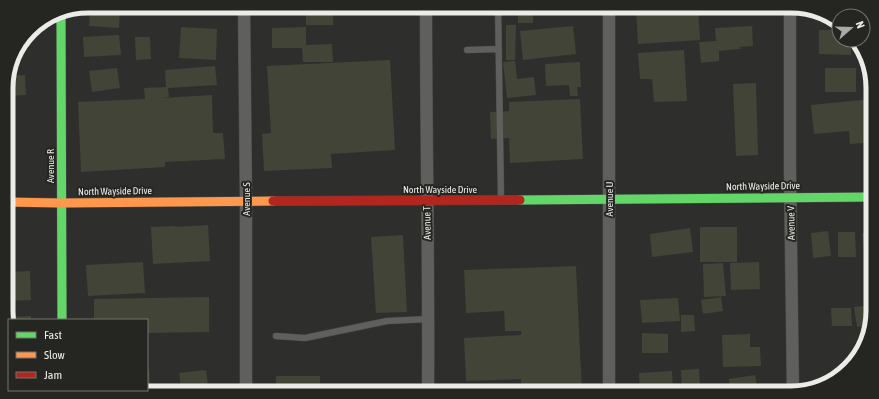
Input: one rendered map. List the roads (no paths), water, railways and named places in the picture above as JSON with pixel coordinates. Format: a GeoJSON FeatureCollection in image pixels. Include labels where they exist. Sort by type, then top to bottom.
{"type":"FeatureCollection","features":[{"type":"Feature","properties":{"kind":"main road","name":"Avenue R"},"geometry":{"type":"LineString","coordinates":[[61,18],[62,319]]}},
{"type":"Feature","properties":{"kind":"main road","name":"North Wayside Drive"},"geometry":{"type":"LineString","coordinates":[[13,202],[501,200],[866,196]]}},
{"type":"Feature","properties":{"kind":"street","name":"Avenue S"},"geometry":{"type":"LineString","coordinates":[[244,13],[246,386]]}},
{"type":"Feature","properties":{"kind":"street","name":"Avenue T"},"geometry":{"type":"LineString","coordinates":[[426,13],[429,319],[428,386]]}},
{"type":"Feature","properties":{"kind":"street","name":"Avenue U"},"geometry":{"type":"LineString","coordinates":[[609,13],[609,386]]}},
{"type":"Feature","properties":{"kind":"street","name":"Avenue V"},"geometry":{"type":"LineString","coordinates":[[790,13],[793,386]]}},
{"type":"Feature","properties":{"kind":"lane"},"geometry":{"type":"LineString","coordinates":[[498,13],[501,200]]}},
{"type":"Feature","properties":{"kind":"lane"},"geometry":{"type":"LineString","coordinates":[[467,50],[499,50]]}},
{"type":"Feature","properties":{"kind":"lane"},"geometry":{"type":"LineString","coordinates":[[276,336],[305,338],[386,321],[429,319]]}}]}
